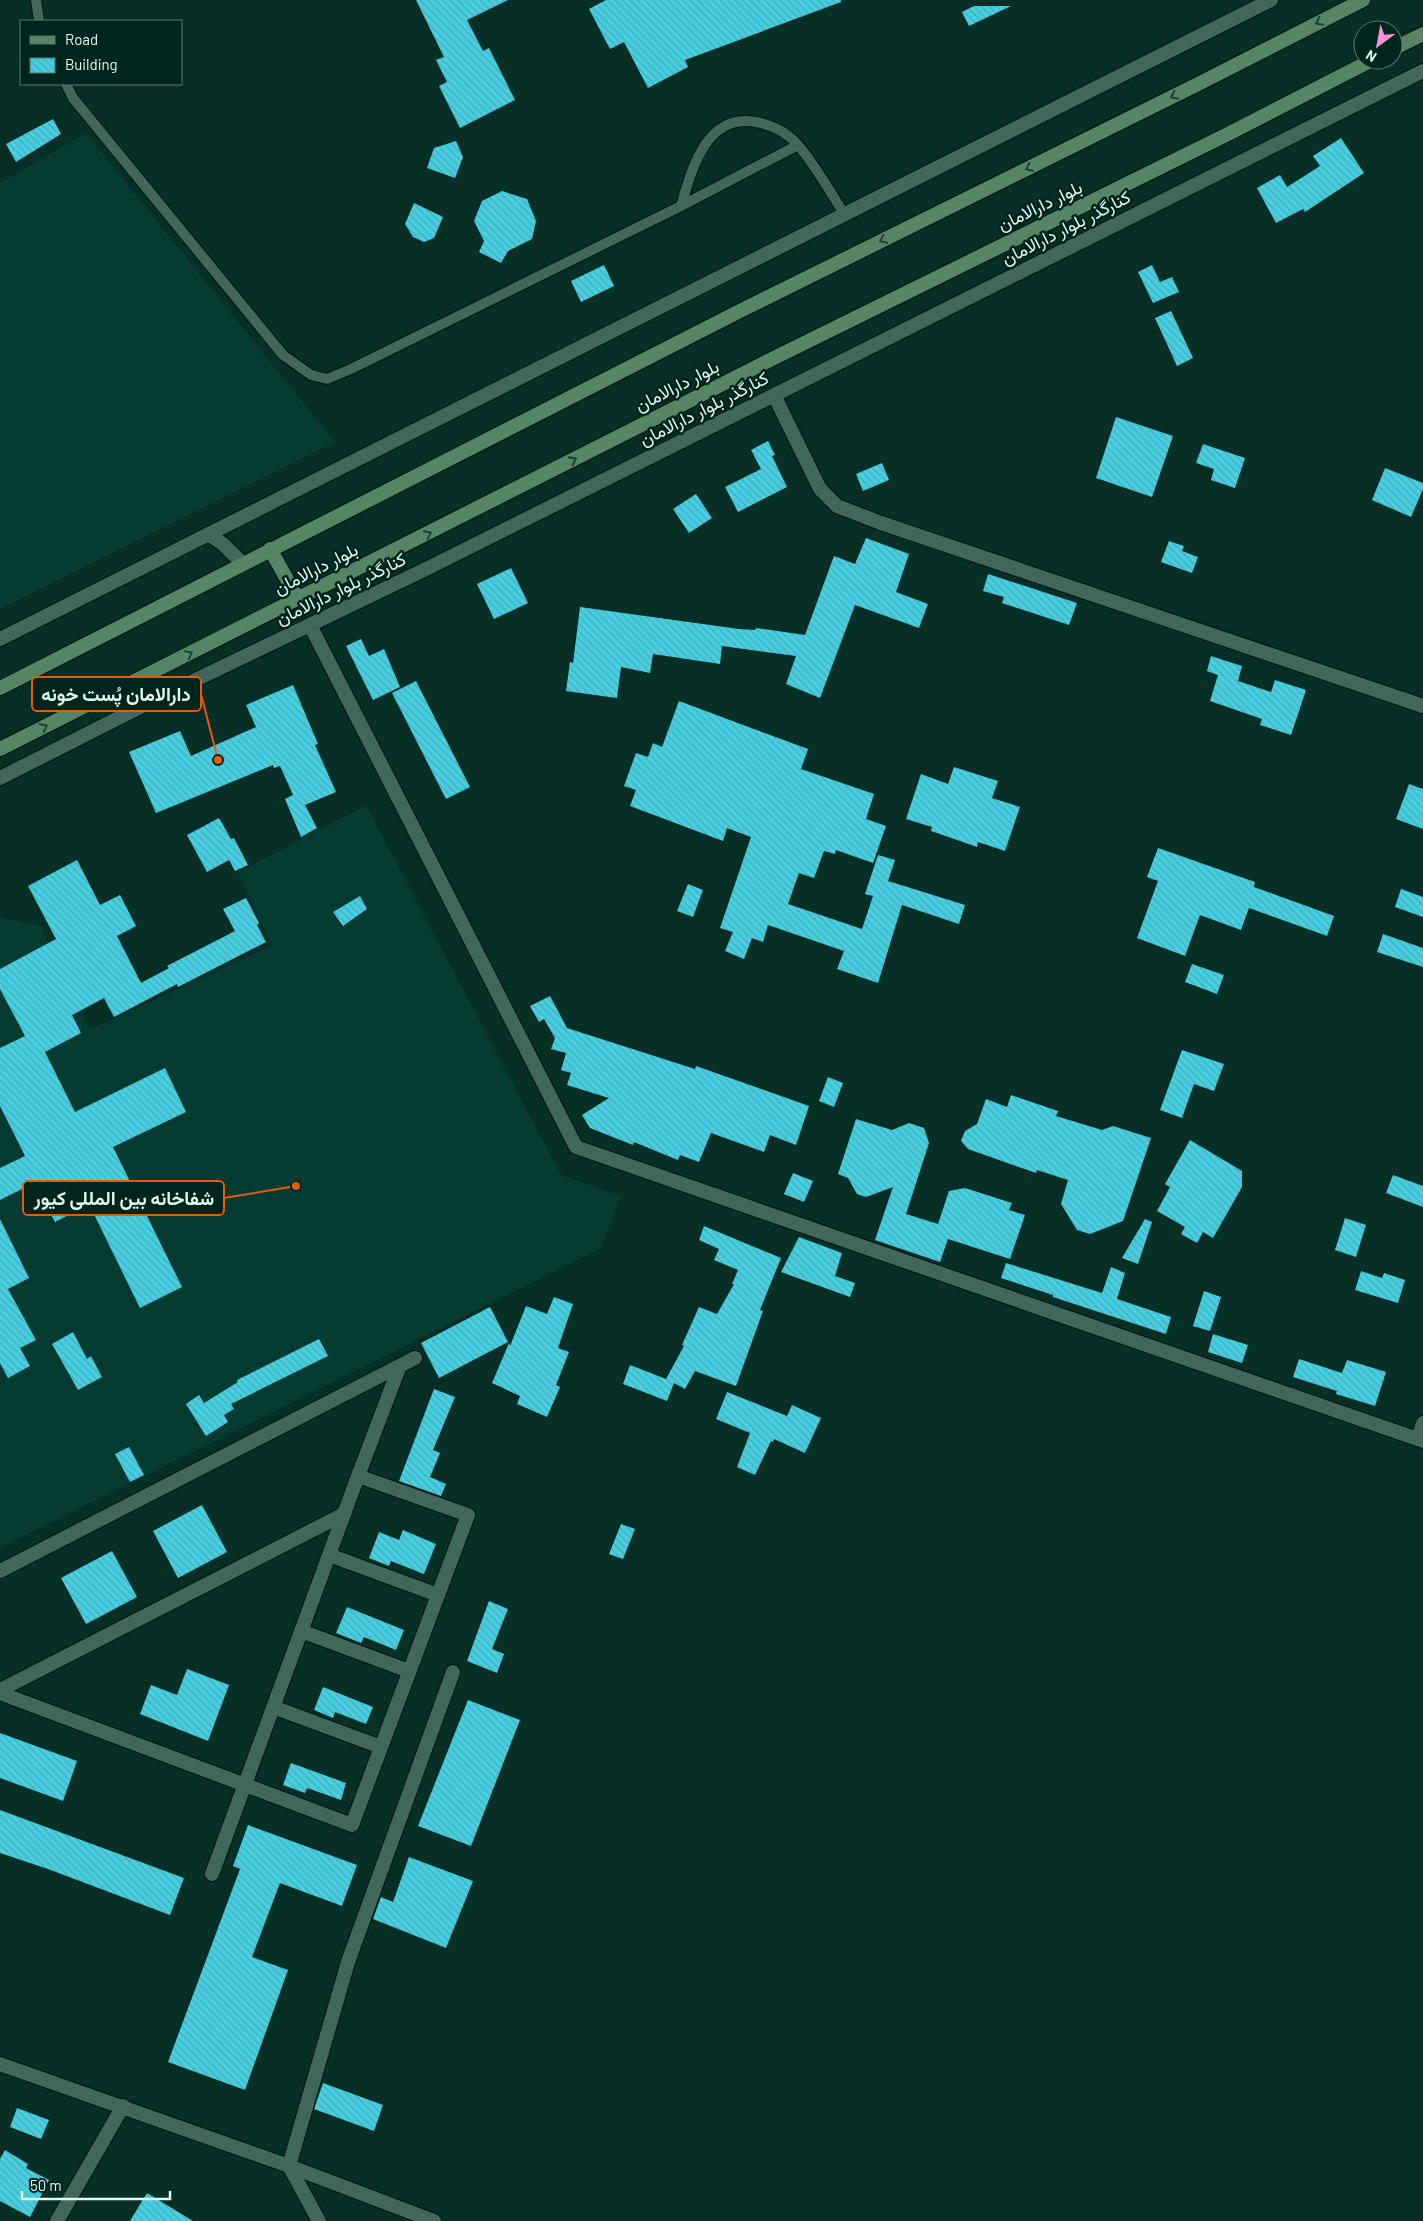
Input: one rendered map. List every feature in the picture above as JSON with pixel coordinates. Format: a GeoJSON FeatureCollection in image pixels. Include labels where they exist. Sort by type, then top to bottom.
{"type":"FeatureCollection","features":[{"type":"Feature","properties":{"kind":"main road"},"geometry":{"type":"LineString","coordinates":[[0,688],[242,563],[740,311],[1363,0]]}},
{"type":"Feature","properties":{"kind":"main road"},"geometry":{"type":"LineString","coordinates":[[1403,44],[1423,34]]}},
{"type":"Feature","properties":{"kind":"main road","name":"بلوار دارالامان"},"geometry":{"type":"LineString","coordinates":[[0,748],[1353,70]]}},
{"type":"Feature","properties":{"kind":"main road"},"geometry":{"type":"LineString","coordinates":[[270,549],[298,599]]}},
{"type":"Feature","properties":{"kind":"street"},"geometry":{"type":"LineString","coordinates":[[0,639],[1271,0]]}},
{"type":"Feature","properties":{"kind":"street","name":"کنارگذر بلوار دارالامان"},"geometry":{"type":"LineString","coordinates":[[0,778],[1423,71]]}},
{"type":"Feature","properties":{"kind":"street"},"geometry":{"type":"LineString","coordinates":[[774,395],[820,489],[836,506],[890,526],[1423,706]]}},
{"type":"Feature","properties":{"kind":"street"},"geometry":{"type":"LineString","coordinates":[[208,534],[223,544],[242,563]]}},
{"type":"Feature","properties":{"kind":"street"},"geometry":{"type":"LineString","coordinates":[[310,625],[576,1147],[1420,1440],[1423,1423]]}},
{"type":"Feature","properties":{"kind":"street"},"geometry":{"type":"LineString","coordinates":[[0,1571],[399,1368],[415,1358]]}},
{"type":"Feature","properties":{"kind":"street"},"geometry":{"type":"LineString","coordinates":[[212,1874],[399,1368]]}},
{"type":"Feature","properties":{"kind":"street"},"geometry":{"type":"LineString","coordinates":[[0,1692],[352,1825],[468,1515],[358,1476]]}},
{"type":"Feature","properties":{"kind":"street"},"geometry":{"type":"LineString","coordinates":[[0,1692],[344,1514]]}},
{"type":"Feature","properties":{"kind":"street"},"geometry":{"type":"LineString","coordinates":[[329,1555],[438,1596]]}},
{"type":"Feature","properties":{"kind":"street"},"geometry":{"type":"LineString","coordinates":[[301,1631],[409,1671]]}},
{"type":"Feature","properties":{"kind":"street"},"geometry":{"type":"LineString","coordinates":[[319,2221],[289,2166],[348,1962],[453,1672]]}},
{"type":"Feature","properties":{"kind":"street"},"geometry":{"type":"LineString","coordinates":[[273,1707],[381,1747]]}},
{"type":"Feature","properties":{"kind":"street"},"geometry":{"type":"LineString","coordinates":[[0,2064],[289,2166],[434,2221]]}},
{"type":"Feature","properties":{"kind":"street"},"geometry":{"type":"LineString","coordinates":[[57,2221],[123,2106]]}},
{"type":"Feature","properties":{"kind":"lane"},"geometry":{"type":"LineString","coordinates":[[36,0],[39,20]]}},
{"type":"Feature","properties":{"kind":"lane"},"geometry":{"type":"LineString","coordinates":[[66,85],[73,98],[283,355],[311,375],[327,379],[351,369],[681,206],[798,145]]}},
{"type":"Feature","properties":{"kind":"lane"},"geometry":{"type":"LineString","coordinates":[[681,206],[694,163],[707,141],[725,125],[744,120],[769,124],[782,130],[798,145],[845,215]]}},
{"type":"Feature","properties":{"kind":"shaded area"},"geometry":{"type":"Polygon","coordinates":[[[86,133],[335,442],[0,609],[0,183],[86,133]]]}},
{"type":"Feature","properties":{"kind":"shaded area"},"geometry":{"type":"Polygon","coordinates":[[[366,805],[561,1175],[621,1196],[601,1248],[0,1548],[0,917],[40,926],[90,1030],[272,945],[238,873],[366,805]]]}},
{"type":"Feature","properties":{"kind":"building"},"geometry":{"type":"Polygon","coordinates":[[[416,0],[508,0],[467,20],[483,51],[489,48],[515,100],[460,128],[439,86],[447,82],[436,60],[444,57],[416,0]]]}},
{"type":"Feature","properties":{"kind":"building"},"geometry":{"type":"Polygon","coordinates":[[[606,0],[841,0],[841,2],[685,60],[688,67],[648,88],[624,42],[610,49],[589,9],[606,0]]]}},
{"type":"Feature","properties":{"kind":"building"},"geometry":{"type":"Polygon","coordinates":[[[974,6],[1011,6],[969,26],[962,12],[974,6]]]}},
{"type":"Feature","properties":{"kind":"building"},"geometry":{"type":"Polygon","coordinates":[[[53,119],[61,134],[16,162],[6,144],[53,119]]]}},
{"type":"Feature","properties":{"kind":"building"},"geometry":{"type":"Polygon","coordinates":[[[1341,138],[1364,173],[1305,212],[1303,209],[1276,223],[1257,188],[1280,175],[1287,187],[1320,166],[1313,156],[1341,138]]]}},
{"type":"Feature","properties":{"kind":"building"},"geometry":{"type":"Polygon","coordinates":[[[456,141],[463,157],[455,178],[427,168],[434,148],[456,141]]]}},
{"type":"Feature","properties":{"kind":"building"},"geometry":{"type":"Polygon","coordinates":[[[502,191],[527,199],[536,221],[532,239],[508,251],[501,263],[479,252],[484,241],[474,221],[482,201],[502,191]]]}},
{"type":"Feature","properties":{"kind":"building"},"geometry":{"type":"Polygon","coordinates":[[[414,203],[443,217],[434,238],[424,242],[413,237],[405,224],[414,203]]]}},
{"type":"Feature","properties":{"kind":"building"},"geometry":{"type":"Polygon","coordinates":[[[604,265],[614,286],[581,302],[571,281],[604,265]]]}},
{"type":"Feature","properties":{"kind":"building"},"geometry":{"type":"Polygon","coordinates":[[[1152,265],[1160,282],[1172,277],[1179,292],[1153,303],[1138,272],[1152,265]]]}},
{"type":"Feature","properties":{"kind":"building"},"geometry":{"type":"Polygon","coordinates":[[[1171,311],[1193,358],[1177,366],[1155,318],[1171,311]]]}},
{"type":"Feature","properties":{"kind":"building"},"geometry":{"type":"Polygon","coordinates":[[[1116,417],[1173,436],[1152,497],[1096,478],[1116,417]]]}},
{"type":"Feature","properties":{"kind":"building"},"geometry":{"type":"Polygon","coordinates":[[[768,441],[775,455],[772,456],[787,487],[738,512],[725,487],[761,469],[751,450],[768,441]]]}},
{"type":"Feature","properties":{"kind":"building"},"geometry":{"type":"Polygon","coordinates":[[[1203,444],[1245,458],[1235,488],[1211,480],[1214,469],[1196,463],[1203,444]]]}},
{"type":"Feature","properties":{"kind":"building"},"geometry":{"type":"Polygon","coordinates":[[[882,463],[889,480],[863,491],[856,474],[882,463]]]}},
{"type":"Feature","properties":{"kind":"building"},"geometry":{"type":"Polygon","coordinates":[[[1385,468],[1423,483],[1423,489],[1411,517],[1372,500],[1385,468]]]}},
{"type":"Feature","properties":{"kind":"building"},"geometry":{"type":"Polygon","coordinates":[[[696,494],[712,518],[689,533],[673,509],[696,494]]]}},
{"type":"Feature","properties":{"kind":"building"},"geometry":{"type":"Polygon","coordinates":[[[866,538],[909,554],[896,592],[928,604],[919,628],[855,605],[820,698],[786,684],[796,656],[722,646],[720,664],[653,654],[650,673],[621,667],[617,698],[566,691],[570,662],[573,663],[580,607],[739,629],[755,630],[756,628],[805,635],[834,556],[855,564],[866,538]]]}},
{"type":"Feature","properties":{"kind":"building"},"geometry":{"type":"Polygon","coordinates":[[[1169,541],[1184,546],[1182,551],[1198,557],[1192,573],[1161,562],[1169,541]]]}},
{"type":"Feature","properties":{"kind":"building"},"geometry":{"type":"Polygon","coordinates":[[[511,568],[528,603],[494,619],[477,584],[511,568]]]}},
{"type":"Feature","properties":{"kind":"building"},"geometry":{"type":"Polygon","coordinates":[[[988,574],[1077,603],[1069,625],[1002,603],[1004,597],[983,591],[988,574]]]}},
{"type":"Feature","properties":{"kind":"building"},"geometry":{"type":"Polygon","coordinates":[[[361,639],[369,656],[384,649],[400,687],[373,700],[346,646],[361,639]]]}},
{"type":"Feature","properties":{"kind":"building"},"geometry":{"type":"Polygon","coordinates":[[[1211,656],[1242,666],[1238,681],[1271,692],[1275,680],[1306,690],[1291,735],[1260,725],[1262,719],[1210,701],[1218,675],[1207,671],[1211,656]]]}},
{"type":"Feature","properties":{"kind":"building"},"geometry":{"type":"Polygon","coordinates":[[[416,681],[470,787],[446,799],[392,693],[416,681]]]}},
{"type":"Feature","properties":{"kind":"building"},"geometry":{"type":"Polygon","coordinates":[[[293,685],[318,744],[315,745],[336,792],[305,805],[317,828],[301,837],[285,799],[293,795],[280,766],[274,768],[273,765],[156,813],[129,752],[180,731],[191,756],[256,727],[246,705],[293,685]]]}},
{"type":"Feature","properties":{"kind":"building"},"geometry":{"type":"Polygon","coordinates":[[[679,701],[808,749],[801,769],[874,794],[866,819],[886,826],[873,863],[836,850],[835,854],[824,851],[814,878],[799,873],[788,904],[862,929],[873,896],[865,894],[878,855],[895,860],[888,881],[965,905],[959,924],[902,905],[878,983],[837,969],[844,951],[768,925],[763,942],[752,938],[744,959],[725,951],[733,932],[720,928],[751,837],[727,828],[723,841],[630,806],[636,790],[624,786],[636,753],[648,757],[653,743],[662,747],[679,701]]]}},
{"type":"Feature","properties":{"kind":"building"},"geometry":{"type":"Polygon","coordinates":[[[954,767],[998,781],[992,798],[1020,807],[1005,851],[978,842],[977,847],[931,831],[932,827],[906,819],[921,774],[948,784],[954,767]]]}},
{"type":"Feature","properties":{"kind":"building"},"geometry":{"type":"Polygon","coordinates":[[[1409,784],[1423,789],[1423,829],[1396,819],[1409,784]]]}},
{"type":"Feature","properties":{"kind":"building"},"geometry":{"type":"Polygon","coordinates":[[[219,818],[231,839],[234,838],[248,865],[235,871],[229,860],[207,872],[187,835],[219,818]]]}},
{"type":"Feature","properties":{"kind":"building"},"geometry":{"type":"Polygon","coordinates":[[[1158,848],[1255,882],[1254,887],[1334,916],[1327,936],[1249,908],[1241,930],[1200,915],[1185,956],[1137,938],[1158,881],[1147,877],[1158,848]]]}},
{"type":"Feature","properties":{"kind":"building"},"geometry":{"type":"Polygon","coordinates":[[[77,860],[100,905],[120,895],[136,926],[117,936],[141,983],[169,968],[167,966],[235,931],[223,909],[246,898],[266,942],[178,987],[177,984],[114,1017],[104,998],[72,1015],[81,1033],[45,1052],[75,1112],[165,1068],[186,1112],[113,1147],[182,1287],[140,1308],[89,1204],[55,1222],[34,1183],[0,1200],[0,1168],[25,1156],[0,1106],[0,1048],[25,1036],[0,989],[0,969],[56,939],[28,886],[77,860]]]}},
{"type":"Feature","properties":{"kind":"building"},"geometry":{"type":"Polygon","coordinates":[[[688,884],[703,890],[693,917],[677,911],[688,884]]]}},
{"type":"Feature","properties":{"kind":"building"},"geometry":{"type":"Polygon","coordinates":[[[1401,889],[1423,897],[1423,917],[1395,907],[1401,889]]]}},
{"type":"Feature","properties":{"kind":"building"},"geometry":{"type":"Polygon","coordinates":[[[360,896],[367,909],[343,926],[333,912],[360,896]]]}},
{"type":"Feature","properties":{"kind":"building"},"geometry":{"type":"Polygon","coordinates":[[[1383,934],[1423,948],[1423,967],[1377,952],[1383,934]]]}},
{"type":"Feature","properties":{"kind":"building"},"geometry":{"type":"Polygon","coordinates":[[[1192,964],[1224,975],[1217,994],[1185,982],[1192,964]]]}},
{"type":"Feature","properties":{"kind":"building"},"geometry":{"type":"Polygon","coordinates":[[[550,996],[567,1028],[695,1069],[696,1066],[809,1106],[796,1145],[770,1135],[764,1152],[711,1133],[699,1162],[680,1155],[678,1160],[634,1142],[633,1145],[590,1128],[582,1115],[609,1098],[567,1085],[571,1073],[561,1070],[566,1053],[551,1049],[555,1038],[544,1019],[539,1022],[530,1006],[550,996]]]}},
{"type":"Feature","properties":{"kind":"building"},"geometry":{"type":"Polygon","coordinates":[[[1182,1050],[1224,1064],[1214,1091],[1194,1084],[1182,1118],[1160,1110],[1182,1050]]]}},
{"type":"Feature","properties":{"kind":"building"},"geometry":{"type":"Polygon","coordinates":[[[828,1077],[843,1083],[834,1107],[819,1101],[828,1077]]]}},
{"type":"Feature","properties":{"kind":"building"},"geometry":{"type":"Polygon","coordinates":[[[1011,1095],[1058,1111],[1056,1116],[1102,1130],[1113,1126],[1151,1138],[1123,1221],[1090,1234],[1077,1230],[1061,1204],[1068,1180],[1037,1170],[1036,1173],[968,1149],[961,1141],[965,1131],[977,1124],[986,1099],[1007,1107],[1011,1095]]]}},
{"type":"Feature","properties":{"kind":"building"},"geometry":{"type":"Polygon","coordinates":[[[856,1119],[892,1130],[909,1123],[924,1128],[929,1143],[906,1214],[938,1224],[949,1191],[965,1188],[1012,1203],[1009,1210],[1025,1215],[1010,1259],[948,1239],[940,1262],[875,1240],[893,1187],[866,1197],[857,1194],[848,1178],[838,1174],[856,1119]]]}},
{"type":"Feature","properties":{"kind":"building"},"geometry":{"type":"Polygon","coordinates":[[[1190,1140],[1242,1171],[1242,1187],[1213,1238],[1203,1232],[1197,1243],[1181,1234],[1185,1227],[1157,1211],[1170,1187],[1165,1184],[1190,1140]]]}},
{"type":"Feature","properties":{"kind":"building"},"geometry":{"type":"Polygon","coordinates":[[[793,1173],[813,1181],[804,1202],[784,1194],[793,1173]]]}},
{"type":"Feature","properties":{"kind":"building"},"geometry":{"type":"Polygon","coordinates":[[[1393,1175],[1423,1186],[1423,1207],[1386,1193],[1393,1175]]]}},
{"type":"Feature","properties":{"kind":"building"},"geometry":{"type":"Polygon","coordinates":[[[1345,1218],[1366,1225],[1356,1257],[1335,1250],[1345,1218]]]}},
{"type":"Feature","properties":{"kind":"building"},"geometry":{"type":"Polygon","coordinates":[[[0,1219],[29,1278],[8,1289],[36,1340],[20,1348],[30,1366],[8,1378],[0,1363],[0,1219]]]}},
{"type":"Feature","properties":{"kind":"building"},"geometry":{"type":"Polygon","coordinates":[[[1145,1219],[1152,1222],[1138,1264],[1122,1258],[1145,1219]]]}},
{"type":"Feature","properties":{"kind":"building"},"geometry":{"type":"Polygon","coordinates":[[[704,1226],[781,1258],[760,1310],[763,1311],[736,1386],[695,1371],[685,1389],[674,1383],[667,1401],[623,1384],[630,1365],[666,1379],[684,1346],[682,1345],[699,1307],[717,1314],[734,1284],[732,1284],[738,1270],[714,1260],[719,1249],[699,1240],[704,1226]]]}},
{"type":"Feature","properties":{"kind":"building"},"geometry":{"type":"Polygon","coordinates":[[[799,1237],[842,1253],[835,1276],[855,1283],[850,1297],[781,1272],[799,1237]]]}},
{"type":"Feature","properties":{"kind":"building"},"geometry":{"type":"Polygon","coordinates":[[[1006,1263],[1102,1293],[1111,1267],[1125,1273],[1117,1299],[1171,1317],[1166,1334],[1001,1278],[1006,1263]]]}},
{"type":"Feature","properties":{"kind":"building"},"geometry":{"type":"Polygon","coordinates":[[[1361,1271],[1382,1278],[1384,1273],[1405,1280],[1398,1303],[1355,1290],[1361,1271]]]}},
{"type":"Feature","properties":{"kind":"building"},"geometry":{"type":"Polygon","coordinates":[[[1204,1291],[1221,1297],[1210,1331],[1193,1326],[1204,1291]]]}},
{"type":"Feature","properties":{"kind":"building"},"geometry":{"type":"Polygon","coordinates":[[[554,1297],[573,1304],[558,1348],[569,1352],[556,1385],[560,1387],[547,1417],[517,1404],[520,1396],[492,1383],[509,1343],[510,1346],[526,1306],[547,1314],[554,1297]]]}},
{"type":"Feature","properties":{"kind":"building"},"geometry":{"type":"Polygon","coordinates":[[[490,1307],[508,1342],[439,1378],[421,1343],[490,1307]]]}},
{"type":"Feature","properties":{"kind":"building"},"geometry":{"type":"Polygon","coordinates":[[[73,1332],[87,1359],[91,1356],[102,1377],[78,1390],[52,1344],[73,1332]]]}},
{"type":"Feature","properties":{"kind":"building"},"geometry":{"type":"Polygon","coordinates":[[[1213,1334],[1248,1345],[1242,1363],[1208,1352],[1213,1334]]]}},
{"type":"Feature","properties":{"kind":"building"},"geometry":{"type":"Polygon","coordinates":[[[319,1339],[328,1356],[231,1404],[234,1409],[224,1415],[228,1422],[206,1436],[186,1404],[199,1395],[204,1403],[238,1382],[237,1380],[319,1339]]]}},
{"type":"Feature","properties":{"kind":"building"},"geometry":{"type":"Polygon","coordinates":[[[1299,1359],[1342,1373],[1347,1360],[1386,1372],[1375,1406],[1336,1394],[1337,1391],[1293,1377],[1299,1359]]]}},
{"type":"Feature","properties":{"kind":"building"},"geometry":{"type":"Polygon","coordinates":[[[434,1389],[455,1397],[433,1450],[440,1453],[430,1477],[446,1484],[441,1496],[399,1481],[434,1389]]]}},
{"type":"Feature","properties":{"kind":"building"},"geometry":{"type":"Polygon","coordinates":[[[727,1392],[787,1416],[792,1405],[821,1418],[805,1453],[774,1439],[773,1442],[771,1441],[755,1475],[737,1467],[750,1433],[716,1419],[727,1392]]]}},
{"type":"Feature","properties":{"kind":"building"},"geometry":{"type":"Polygon","coordinates":[[[129,1447],[144,1475],[130,1482],[115,1454],[129,1447]]]}},
{"type":"Feature","properties":{"kind":"building"},"geometry":{"type":"Polygon","coordinates":[[[202,1505],[227,1552],[178,1578],[153,1531],[202,1505]]]}},
{"type":"Feature","properties":{"kind":"building"},"geometry":{"type":"Polygon","coordinates":[[[621,1524],[635,1529],[623,1559],[609,1554],[621,1524]]]}},
{"type":"Feature","properties":{"kind":"building"},"geometry":{"type":"Polygon","coordinates":[[[403,1530],[436,1544],[424,1574],[391,1561],[389,1566],[369,1558],[379,1532],[399,1540],[403,1530]]]}},
{"type":"Feature","properties":{"kind":"building"},"geometry":{"type":"Polygon","coordinates":[[[112,1551],[137,1597],[86,1624],[61,1578],[112,1551]]]}},
{"type":"Feature","properties":{"kind":"building"},"geometry":{"type":"Polygon","coordinates":[[[489,1601],[508,1609],[492,1649],[504,1654],[497,1673],[467,1661],[489,1601]]]}},
{"type":"Feature","properties":{"kind":"building"},"geometry":{"type":"Polygon","coordinates":[[[347,1607],[404,1630],[396,1650],[364,1637],[361,1643],[336,1633],[347,1607]]]}},
{"type":"Feature","properties":{"kind":"building"},"geometry":{"type":"Polygon","coordinates":[[[187,1669],[229,1685],[208,1741],[140,1714],[151,1685],[177,1695],[187,1669]]]}},
{"type":"Feature","properties":{"kind":"building"},"geometry":{"type":"Polygon","coordinates":[[[323,1687],[373,1707],[366,1724],[335,1712],[333,1718],[314,1710],[323,1687]]]}},
{"type":"Feature","properties":{"kind":"building"},"geometry":{"type":"Polygon","coordinates":[[[468,1700],[520,1720],[471,1846],[418,1826],[468,1700]]]}},
{"type":"Feature","properties":{"kind":"building"},"geometry":{"type":"Polygon","coordinates":[[[0,1733],[77,1761],[63,1801],[0,1778],[0,1733]]]}},
{"type":"Feature","properties":{"kind":"building"},"geometry":{"type":"Polygon","coordinates":[[[291,1763],[346,1783],[341,1800],[307,1788],[305,1793],[283,1785],[291,1763]]]}},
{"type":"Feature","properties":{"kind":"building"},"geometry":{"type":"Polygon","coordinates":[[[0,1810],[184,1878],[170,1915],[0,1853],[0,1810]]]}},
{"type":"Feature","properties":{"kind":"building"},"geometry":{"type":"Polygon","coordinates":[[[248,1825],[357,1865],[342,1906],[280,1883],[252,1957],[288,1970],[245,2090],[168,2062],[240,1869],[233,1866],[248,1825]]]}},
{"type":"Feature","properties":{"kind":"building"},"geometry":{"type":"Polygon","coordinates":[[[409,1857],[473,1881],[446,1948],[373,1919],[381,1897],[393,1902],[409,1857]]]}},
{"type":"Feature","properties":{"kind":"building"},"geometry":{"type":"Polygon","coordinates":[[[323,2083],[383,2105],[374,2131],[314,2109],[323,2083]]]}},
{"type":"Feature","properties":{"kind":"building"},"geometry":{"type":"Polygon","coordinates":[[[17,2108],[49,2120],[41,2139],[10,2127],[17,2108]]]}},
{"type":"Feature","properties":{"kind":"building"},"geometry":{"type":"Polygon","coordinates":[[[5,2150],[28,2164],[26,2168],[49,2180],[30,2217],[0,2201],[0,2159],[5,2150]]]}},
{"type":"Feature","properties":{"kind":"building"},"geometry":{"type":"Polygon","coordinates":[[[147,2193],[193,2221],[130,2221],[147,2193]]]}},
{"type":"Feature","properties":{"kind":"place","name":"دارالامان پُست خونه"},"geometry":{"type":"Point","coordinates":[218,760]}},
{"type":"Feature","properties":{"kind":"place","name":"شفاخانه بین المللی کیور"},"geometry":{"type":"Point","coordinates":[296,1186]}}]}
